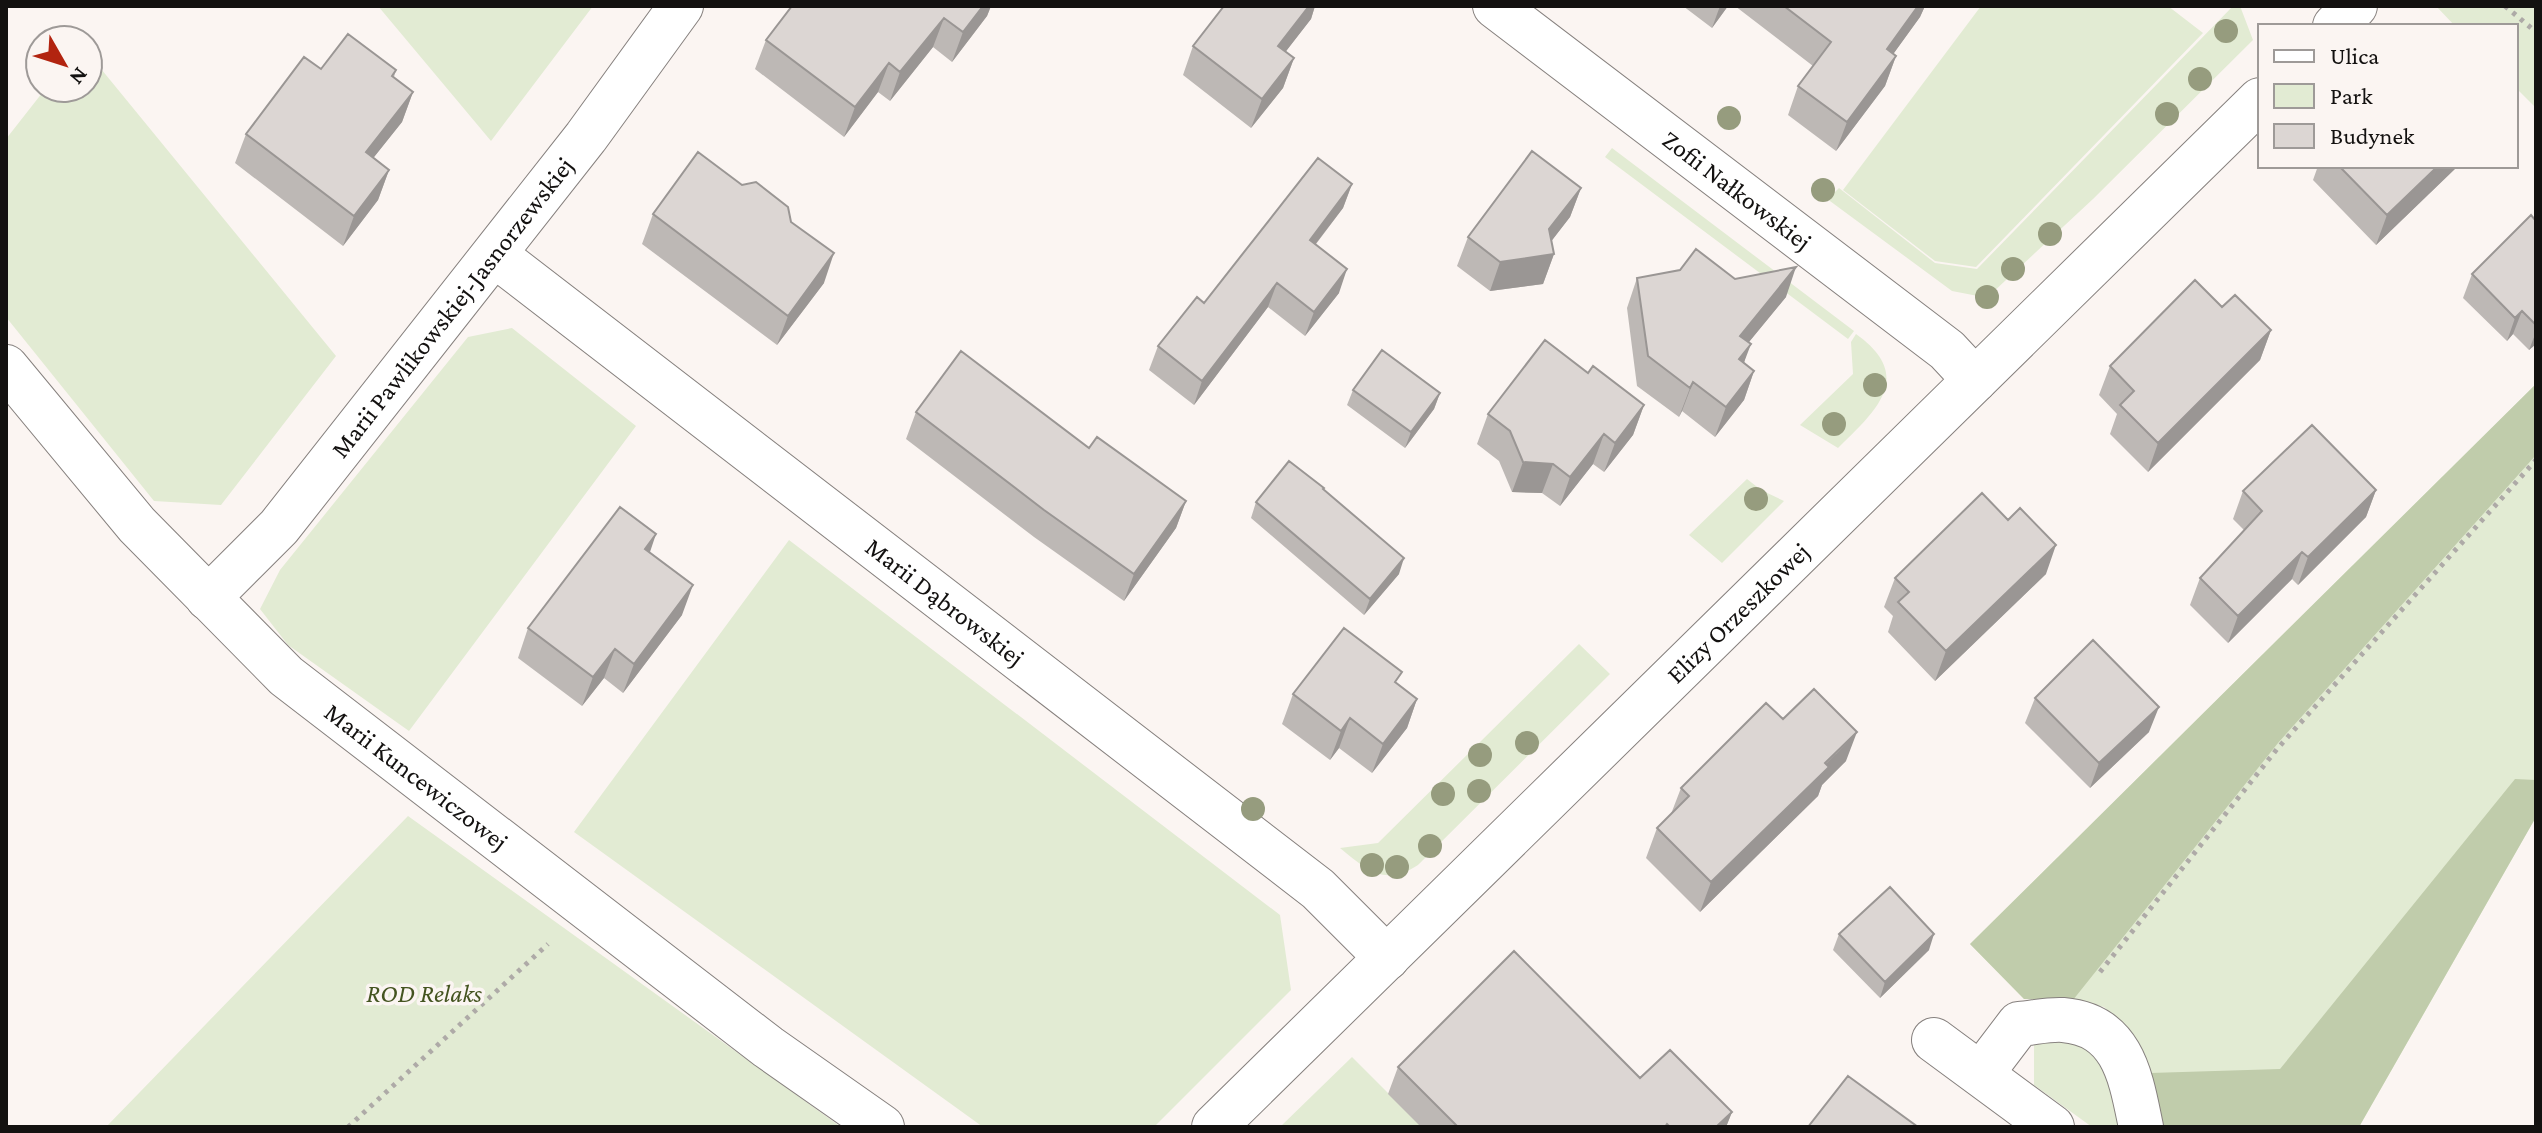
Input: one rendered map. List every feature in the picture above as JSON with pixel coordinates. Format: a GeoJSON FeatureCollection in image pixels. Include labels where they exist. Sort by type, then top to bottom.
{"type":"FeatureCollection","features":[{"type":"Feature","properties":{"kind":"street","name":"Marii Pawlikowskiej-Jasnorzewskiej"},"geometry":{"type":"LineString","coordinates":[[208,598],[279,527],[495,255],[681,6]]}},
{"type":"Feature","properties":{"kind":"street","name":"Zofii Nałkowskiej"},"geometry":{"type":"LineString","coordinates":[[1495,6],[1947,350],[1975,380]]}},
{"type":"Feature","properties":{"kind":"street"},"geometry":{"type":"LineString","coordinates":[[2337,24],[2355,6]]}},
{"type":"Feature","properties":{"kind":"street","name":"Elizy Orzeszkowej"},"geometry":{"type":"LineString","coordinates":[[1214,1127],[2258,102]]}},
{"type":"Feature","properties":{"kind":"street","name":"Marii Dąbrowskiej"},"geometry":{"type":"LineString","coordinates":[[495,255],[1318,889],[1387,958]]}},
{"type":"Feature","properties":{"kind":"street","name":"Marii Kuncewiczowej"},"geometry":{"type":"LineString","coordinates":[[6,367],[137,525],[286,676],[768,1047],[882,1127]]}},
{"type":"Feature","properties":{"kind":"street"},"geometry":{"type":"LineString","coordinates":[[1981,1074],[2019,1024],[2062,1020],[2089,1025],[2115,1045],[2129,1072],[2141,1127]]}},
{"type":"Feature","properties":{"kind":"street"},"geometry":{"type":"LineString","coordinates":[[1934,1040],[2052,1127]]}},
{"type":"Feature","properties":{"kind":"path"},"geometry":{"type":"LineString","coordinates":[[2505,6],[2536,32]]}},
{"type":"Feature","properties":{"kind":"path"},"geometry":{"type":"LineString","coordinates":[[2062,1020],[2277,749],[2536,460]]}},
{"type":"Feature","properties":{"kind":"path"},"geometry":{"type":"LineString","coordinates":[[348,1127],[555,938]]}},
{"type":"Feature","properties":{"kind":"green space"},"geometry":{"type":"Polygon","coordinates":[[[378,6],[593,6],[491,141],[378,6]]]}},
{"type":"Feature","properties":{"kind":"green space"},"geometry":{"type":"Polygon","coordinates":[[[1981,6],[2168,6],[2203,33],[1976,267],[1935,261],[1843,190],[1981,6]]]}},
{"type":"Feature","properties":{"kind":"green space"},"geometry":{"type":"Polygon","coordinates":[[[2233,6],[2240,6],[2253,40],[2093,199],[1991,294],[1993,300],[1985,302],[1983,297],[1952,291],[1815,190],[1821,181],[1835,192],[1839,188],[1935,263],[1977,269],[2233,6]]]}},
{"type":"Feature","properties":{"kind":"green space"},"geometry":{"type":"Polygon","coordinates":[[[2436,6],[2536,6],[2536,108],[2518,90],[2518,24],[2453,24],[2436,6]]]}},
{"type":"Feature","properties":{"kind":"green space"},"geometry":{"type":"Polygon","coordinates":[[[104,73],[336,356],[221,505],[154,501],[6,317],[6,139],[33,104],[104,104],[104,73]]]}},
{"type":"Feature","properties":{"kind":"green space"},"geometry":{"type":"Polygon","coordinates":[[[1612,148],[1854,331],[1848,339],[1605,157],[1612,148]]]}},
{"type":"Feature","properties":{"kind":"green space"},"geometry":{"type":"Polygon","coordinates":[[[512,328],[636,426],[409,731],[288,645],[260,609],[280,570],[468,337],[512,328]]]}},
{"type":"Feature","properties":{"kind":"green space"},"geometry":{"type":"Polygon","coordinates":[[[1856,334],[1874,349],[1884,364],[1887,379],[1876,406],[1838,448],[1800,425],[1853,374],[1851,342],[1856,334]]]}},
{"type":"Feature","properties":{"kind":"green space"},"geometry":{"type":"Polygon","coordinates":[[[2536,384],[2536,817],[2359,1127],[2160,1127],[2136,1041],[2104,1007],[2073,1000],[2024,999],[1970,944],[2536,384]]]}},
{"type":"Feature","properties":{"kind":"green space"},"geometry":{"type":"Polygon","coordinates":[[[2536,384],[2536,455],[2278,743],[2073,1000],[2024,999],[1970,944],[2536,384]]]}},
{"type":"Feature","properties":{"kind":"green space"},"geometry":{"type":"Polygon","coordinates":[[[1747,479],[1784,501],[1722,563],[1689,535],[1747,479]]]}},
{"type":"Feature","properties":{"kind":"green space"},"geometry":{"type":"Polygon","coordinates":[[[789,540],[1280,915],[1291,990],[1154,1127],[983,1127],[574,832],[789,540]]]}},
{"type":"Feature","properties":{"kind":"green space"},"geometry":{"type":"Polygon","coordinates":[[[1579,644],[1610,674],[1418,865],[1395,875],[1385,875],[1368,869],[1340,848],[1378,843],[1579,644]]]}},
{"type":"Feature","properties":{"kind":"green space"},"geometry":{"type":"Polygon","coordinates":[[[2515,779],[2536,780],[2536,817],[2359,1127],[2160,1127],[2150,1073],[2280,1069],[2515,779]]]}},
{"type":"Feature","properties":{"kind":"green space","name":"ROD Relaks"},"geometry":{"type":"Polygon","coordinates":[[[408,816],[841,1127],[106,1127],[408,816]]]}},
{"type":"Feature","properties":{"kind":"green space"},"geometry":{"type":"Polygon","coordinates":[[[2079,1037],[2105,1067],[2122,1127],[2092,1127],[2034,1085],[2034,1044],[2079,1037]]]}},
{"type":"Feature","properties":{"kind":"green space"},"geometry":{"type":"Polygon","coordinates":[[[1352,1057],[1422,1127],[1280,1127],[1352,1057]]]}},
{"type":"Feature","properties":{"kind":"building"},"geometry":{"type":"Polygon","coordinates":[[[792,6],[983,6],[963,32],[944,18],[900,72],[889,63],[855,107],[766,40],[792,6]]]}},
{"type":"Feature","properties":{"kind":"building"},"geometry":{"type":"Polygon","coordinates":[[[1224,6],[1309,6],[1278,46],[1294,58],[1262,99],[1193,46],[1224,6]]]}},
{"type":"Feature","properties":{"kind":"building"},"geometry":{"type":"Polygon","coordinates":[[[1784,6],[1918,6],[1887,49],[1896,56],[1847,122],[1798,86],[1831,42],[1784,6]]]}},
{"type":"Feature","properties":{"kind":"building"},"geometry":{"type":"Polygon","coordinates":[[[348,34],[396,70],[392,76],[413,92],[366,152],[389,170],[354,216],[246,134],[304,57],[321,69],[348,34]]]}},
{"type":"Feature","properties":{"kind":"building"},"geometry":{"type":"Polygon","coordinates":[[[1532,151],[1581,188],[1549,229],[1554,254],[1500,262],[1468,237],[1532,151]]]}},
{"type":"Feature","properties":{"kind":"building"},"geometry":{"type":"Polygon","coordinates":[[[698,152],[742,185],[756,182],[788,207],[791,222],[834,253],[788,316],[653,214],[698,152]]]}},
{"type":"Feature","properties":{"kind":"building"},"geometry":{"type":"Polygon","coordinates":[[[1318,158],[1352,184],[1310,240],[1347,269],[1314,312],[1277,283],[1202,381],[1158,346],[1197,297],[1204,303],[1318,158]]]}},
{"type":"Feature","properties":{"kind":"building"},"geometry":{"type":"Polygon","coordinates":[[[2341,168],[2436,168],[2387,215],[2341,168]]]}},
{"type":"Feature","properties":{"kind":"building"},"geometry":{"type":"Polygon","coordinates":[[[2531,215],[2536,221],[2536,325],[2522,311],[2515,318],[2472,274],[2531,215]]]}},
{"type":"Feature","properties":{"kind":"building"},"geometry":{"type":"Polygon","coordinates":[[[1696,249],[1735,279],[1796,267],[1740,336],[1751,344],[1739,359],[1754,371],[1726,407],[1693,382],[1690,388],[1648,356],[1637,278],[1680,270],[1696,249]]]}},
{"type":"Feature","properties":{"kind":"building"},"geometry":{"type":"Polygon","coordinates":[[[2195,280],[2222,307],[2235,295],[2271,330],[2158,443],[2120,405],[2134,391],[2110,366],[2195,280]]]}},
{"type":"Feature","properties":{"kind":"building"},"geometry":{"type":"Polygon","coordinates":[[[1545,340],[1588,373],[1593,366],[1644,405],[1615,443],[1604,434],[1570,477],[1553,464],[1523,462],[1510,431],[1488,414],[1545,340]]]}},
{"type":"Feature","properties":{"kind":"building"},"geometry":{"type":"Polygon","coordinates":[[[1382,350],[1440,393],[1411,432],[1353,390],[1382,350]]]}},
{"type":"Feature","properties":{"kind":"building"},"geometry":{"type":"Polygon","coordinates":[[[961,351],[1089,448],[1097,437],[1186,501],[1134,574],[916,412],[961,351]]]}},
{"type":"Feature","properties":{"kind":"building"},"geometry":{"type":"Polygon","coordinates":[[[2312,425],[2376,490],[2308,557],[2302,552],[2238,616],[2200,578],[2262,511],[2243,491],[2312,425]]]}},
{"type":"Feature","properties":{"kind":"building"},"geometry":{"type":"Polygon","coordinates":[[[1289,461],[1404,558],[1370,599],[1256,502],[1289,461]]]}},
{"type":"Feature","properties":{"kind":"building"},"geometry":{"type":"Polygon","coordinates":[[[1982,493],[2008,520],[2020,508],[2056,545],[1946,651],[1898,602],[1909,592],[1895,578],[1982,493]]]}},
{"type":"Feature","properties":{"kind":"building"},"geometry":{"type":"Polygon","coordinates":[[[620,507],[656,534],[645,549],[693,585],[634,664],[615,649],[593,677],[528,628],[620,507]]]}},
{"type":"Feature","properties":{"kind":"building"},"geometry":{"type":"Polygon","coordinates":[[[1344,628],[1402,672],[1395,682],[1417,699],[1383,744],[1350,718],[1341,731],[1293,694],[1344,628]]]}},
{"type":"Feature","properties":{"kind":"building"},"geometry":{"type":"Polygon","coordinates":[[[2093,640],[2159,707],[2099,763],[2035,698],[2093,640]]]}},
{"type":"Feature","properties":{"kind":"building"},"geometry":{"type":"Polygon","coordinates":[[[1814,689],[1857,732],[1825,763],[1829,767],[1711,882],[1657,828],[1689,796],[1681,788],[1766,703],[1783,719],[1814,689]]]}},
{"type":"Feature","properties":{"kind":"building"},"geometry":{"type":"Polygon","coordinates":[[[1890,887],[1934,934],[1885,982],[1839,934],[1890,887]]]}},
{"type":"Feature","properties":{"kind":"building"},"geometry":{"type":"Polygon","coordinates":[[[1514,951],[1640,1078],[1670,1050],[1732,1112],[1716,1127],[1670,1127],[1667,1124],[1665,1127],[1458,1127],[1398,1067],[1514,951]]]}},
{"type":"Feature","properties":{"kind":"building"},"geometry":{"type":"Polygon","coordinates":[[[1848,1076],[1918,1127],[1808,1127],[1848,1076]]]}}]}
